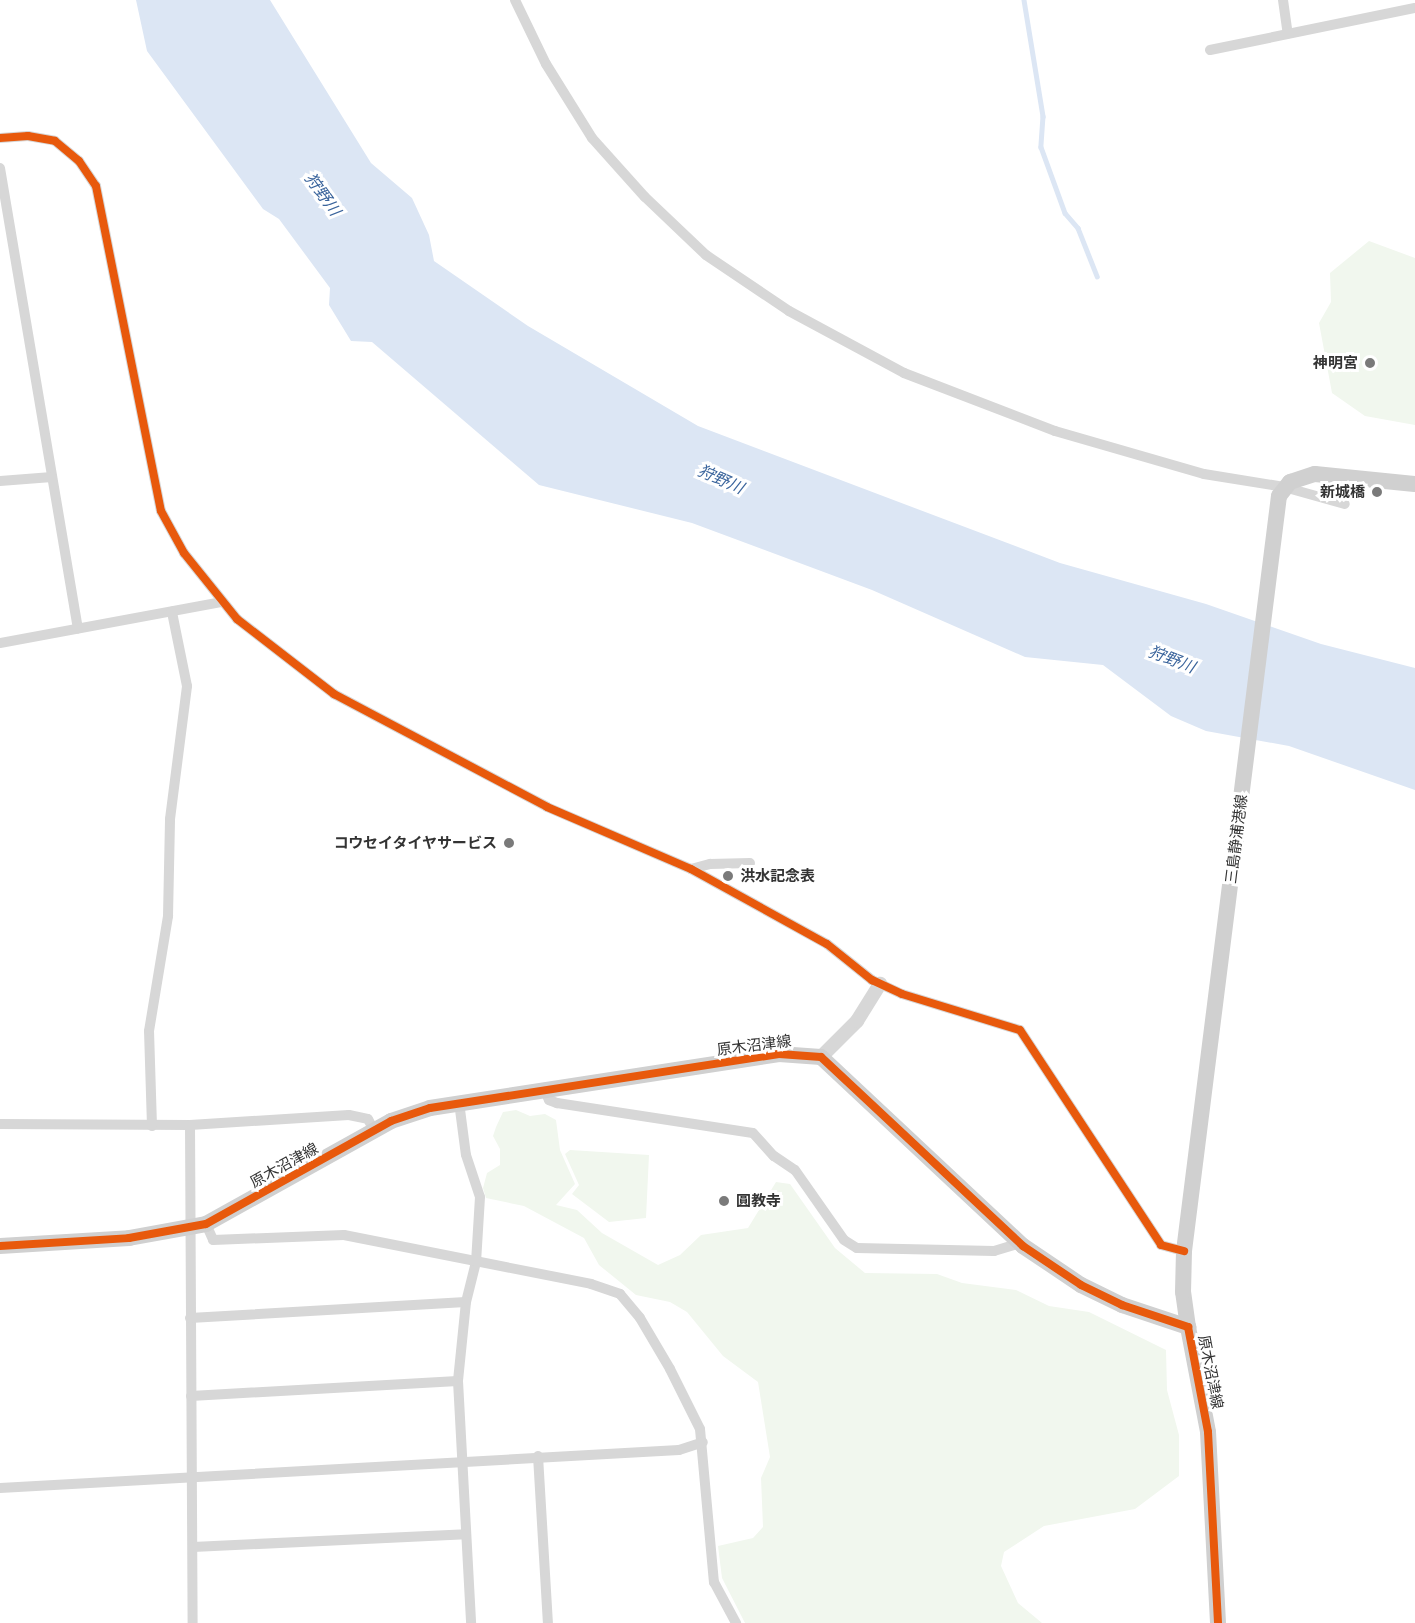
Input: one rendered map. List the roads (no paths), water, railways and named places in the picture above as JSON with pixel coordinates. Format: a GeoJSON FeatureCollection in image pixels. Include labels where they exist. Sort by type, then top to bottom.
{"type":"FeatureCollection","features":[{"type":"Feature","properties":{"kind":"main road"},"geometry":{"type":"LineString","coordinates":[[1282,491],[1315,474],[1415,484]]}},
{"type":"Feature","properties":{"kind":"main road","name":"三島静浦港線"},"geometry":{"type":"LineString","coordinates":[[1188,1328],[1183,1292],[1184,1251],[1282,491]]}},
{"type":"Feature","properties":{"kind":"main road","name":"原木沼津線"},"geometry":{"type":"LineString","coordinates":[[0,1246],[129,1238],[198,1225],[412,1113],[459,1102],[545,1091],[779,1054],[820,1057],[1020,1243],[1081,1285],[1122,1305],[1188,1328],[1208,1432],[1218,1623]]}},
{"type":"Feature","properties":{"kind":"street"},"geometry":{"type":"LineString","coordinates":[[515,0],[546,64],[591,138],[668,218],[745,284],[849,346],[904,373],[1002,412],[1126,454],[1204,474],[1345,504]]}},
{"type":"Feature","properties":{"kind":"street"},"geometry":{"type":"LineString","coordinates":[[1283,0],[1288,34]]}},
{"type":"Feature","properties":{"kind":"street"},"geometry":{"type":"LineString","coordinates":[[1210,50],[1415,8]]}},
{"type":"Feature","properties":{"kind":"street"},"geometry":{"type":"LineString","coordinates":[[0,138],[28,136],[55,141],[79,161],[96,186],[122,302],[155,492],[175,538],[222,602],[267,644],[334,694],[547,807],[691,869],[827,945],[880,984],[1020,1030],[1161,1245],[1184,1251]]}},
{"type":"Feature","properties":{"kind":"street"},"geometry":{"type":"LineString","coordinates":[[0,168],[78,628]]}},
{"type":"Feature","properties":{"kind":"street"},"geometry":{"type":"LineString","coordinates":[[0,481],[52,477]]}},
{"type":"Feature","properties":{"kind":"street"},"geometry":{"type":"LineString","coordinates":[[0,643],[222,602]]}},
{"type":"Feature","properties":{"kind":"street"},"geometry":{"type":"LineString","coordinates":[[152,1126],[148,1031],[168,916],[170,819],[187,686],[171,612]]}},
{"type":"Feature","properties":{"kind":"street"},"geometry":{"type":"LineString","coordinates":[[691,869],[710,864],[750,863]]}},
{"type":"Feature","properties":{"kind":"street"},"geometry":{"type":"LineString","coordinates":[[820,1057],[857,1021],[880,984]]}},
{"type":"Feature","properties":{"kind":"street"},"geometry":{"type":"LineString","coordinates":[[545,1091],[549,1100],[557,1103],[753,1132],[774,1156],[795,1170],[838,1233],[858,1248],[994,1251],[1020,1243]]}},
{"type":"Feature","properties":{"kind":"street"},"geometry":{"type":"LineString","coordinates":[[459,1102],[466,1155],[480,1197],[476,1262],[466,1302],[458,1381],[471,1623]]}},
{"type":"Feature","properties":{"kind":"street"},"geometry":{"type":"LineString","coordinates":[[0,1124],[152,1126],[350,1115],[368,1119],[374,1131]]}},
{"type":"Feature","properties":{"kind":"street"},"geometry":{"type":"LineString","coordinates":[[190,1125],[198,1225],[190,1318],[193,1623]]}},
{"type":"Feature","properties":{"kind":"street"},"geometry":{"type":"LineString","coordinates":[[198,1225],[213,1240],[344,1235],[591,1284],[620,1294],[640,1318],[670,1369],[703,1442],[714,1582],[736,1623]]}},
{"type":"Feature","properties":{"kind":"street"},"geometry":{"type":"LineString","coordinates":[[190,1318],[466,1302]]}},
{"type":"Feature","properties":{"kind":"street"},"geometry":{"type":"LineString","coordinates":[[191,1396],[458,1381]]}},
{"type":"Feature","properties":{"kind":"street"},"geometry":{"type":"LineString","coordinates":[[0,1488],[192,1479],[462,1460],[690,1449],[703,1442]]}},
{"type":"Feature","properties":{"kind":"street"},"geometry":{"type":"LineString","coordinates":[[538,1456],[548,1623]]}},
{"type":"Feature","properties":{"kind":"street"},"geometry":{"type":"LineString","coordinates":[[193,1547],[466,1534]]}},
{"type":"Feature","properties":{"kind":"water","name":"狩野川"},"geometry":{"type":"Polygon","coordinates":[[[136,0],[270,0],[371,163],[412,198],[429,235],[434,261],[528,326],[698,426],[1060,563],[1206,604],[1321,644],[1415,668],[1415,790],[1289,746],[1206,731],[1171,716],[1103,665],[1025,657],[872,590],[692,523],[539,485],[372,342],[351,341],[329,305],[330,288],[279,219],[263,209],[147,51],[136,0]]]}},
{"type":"Feature","properties":{"kind":"waterway"},"geometry":{"type":"LineString","coordinates":[[1024,0],[1043,116],[1041,147],[1065,213],[1078,228],[1097,276]]}},
{"type":"Feature","properties":{"kind":"place","name":"神明宮"},"geometry":{"type":"Point","coordinates":[1370,363]}},
{"type":"Feature","properties":{"kind":"place","name":"新城橋"},"geometry":{"type":"Point","coordinates":[1377,492]}},
{"type":"Feature","properties":{"kind":"place","name":"コウセイタイヤサービス"},"geometry":{"type":"Point","coordinates":[509,843]}},
{"type":"Feature","properties":{"kind":"place","name":"洪水記念表"},"geometry":{"type":"Point","coordinates":[728,876]}},
{"type":"Feature","properties":{"kind":"place","name":"圓教寺"},"geometry":{"type":"Point","coordinates":[724,1201]}}]}
